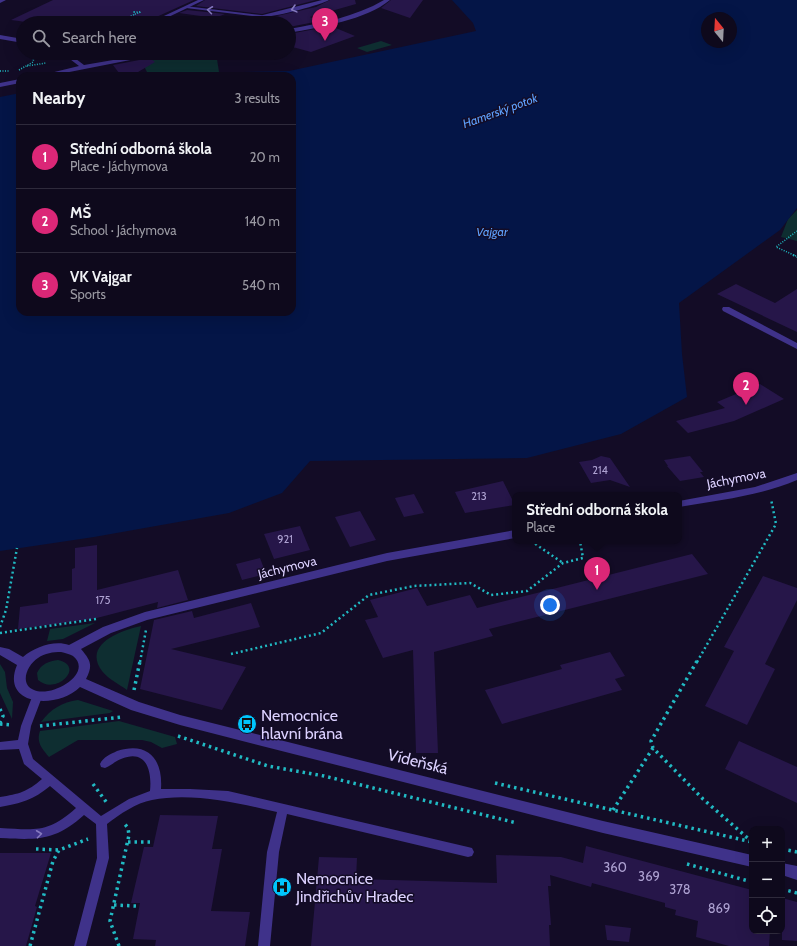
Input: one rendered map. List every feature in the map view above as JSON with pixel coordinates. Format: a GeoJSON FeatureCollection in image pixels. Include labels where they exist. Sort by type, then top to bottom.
{"type":"FeatureCollection","features":[{"type":"Feature","properties":{"kind":"street"},"geometry":{"type":"LineString","coordinates":[[0,2],[4,0]]}},
{"type":"Feature","properties":{"kind":"street"},"geometry":{"type":"LineString","coordinates":[[167,16],[202,0]]}},
{"type":"Feature","properties":{"kind":"street"},"geometry":{"type":"LineString","coordinates":[[261,16],[327,0]]}},
{"type":"Feature","properties":{"kind":"street"},"geometry":{"type":"LineString","coordinates":[[296,29],[352,17],[367,12],[388,0]]}},
{"type":"Feature","properties":{"kind":"street"},"geometry":{"type":"LineString","coordinates":[[0,37],[16,40]]}},
{"type":"Feature","properties":{"kind":"street"},"geometry":{"type":"LineString","coordinates":[[75,60],[83,66]]}},
{"type":"Feature","properties":{"kind":"street"},"geometry":{"type":"LineString","coordinates":[[58,72],[120,60]]}},
{"type":"Feature","properties":{"kind":"street"},"geometry":{"type":"LineString","coordinates":[[0,85],[16,82]]}},
{"type":"Feature","properties":{"kind":"street"},"geometry":{"type":"LineString","coordinates":[[726,309],[797,346]]}},
{"type":"Feature","properties":{"kind":"street","name":"Jáchymova"},"geometry":{"type":"LineString","coordinates":[[682,503],[794,483],[797,476]]}},
{"type":"Feature","properties":{"kind":"street","name":"Jáchymova"},"geometry":{"type":"LineString","coordinates":[[72,649],[88,638],[107,628],[145,616],[387,558],[512,535]]}},
{"type":"Feature","properties":{"kind":"street"},"geometry":{"type":"LineString","coordinates":[[52,648],[72,649],[79,653],[84,659],[85,666],[84,674],[71,689],[48,697],[29,694],[23,690],[19,684],[18,677],[24,663],[32,656],[52,648]]}},
{"type":"Feature","properties":{"kind":"street"},"geometry":{"type":"LineString","coordinates":[[0,651],[5,652],[24,663]]}},
{"type":"Feature","properties":{"kind":"street","name":"Vídeňská"},"geometry":{"type":"LineString","coordinates":[[79,681],[135,706],[180,720],[603,827],[749,860]]}},
{"type":"Feature","properties":{"kind":"street"},"geometry":{"type":"LineString","coordinates":[[785,870],[797,873]]}},
{"type":"Feature","properties":{"kind":"lane"},"geometry":{"type":"LineString","coordinates":[[186,7],[261,16]]}},
{"type":"Feature","properties":{"kind":"lane"},"geometry":{"type":"LineString","coordinates":[[37,696],[26,726],[23,744],[28,761],[101,822],[103,858],[80,946]]}},
{"type":"Feature","properties":{"kind":"lane"},"geometry":{"type":"LineString","coordinates":[[0,746],[23,744]]}},
{"type":"Feature","properties":{"kind":"lane"},"geometry":{"type":"LineString","coordinates":[[105,764],[109,759],[127,753],[137,752],[147,756],[154,766],[156,781],[155,795]]}},
{"type":"Feature","properties":{"kind":"lane"},"geometry":{"type":"LineString","coordinates":[[0,802],[22,798],[38,790],[50,779]]}},
{"type":"Feature","properties":{"kind":"lane"},"geometry":{"type":"LineString","coordinates":[[101,822],[114,812],[136,800],[155,795],[188,794],[228,796],[468,852]]}},
{"type":"Feature","properties":{"kind":"lane"},"geometry":{"type":"LineString","coordinates":[[0,834],[35,835],[50,832],[62,827],[84,808]]}},
{"type":"Feature","properties":{"kind":"lane"},"geometry":{"type":"LineString","coordinates":[[264,946],[273,852],[283,808]]}},
{"type":"Feature","properties":{"kind":"path"},"geometry":{"type":"LineString","coordinates":[[27,66],[33,60]]}},
{"type":"Feature","properties":{"kind":"path"},"geometry":{"type":"LineString","coordinates":[[797,231],[776,247],[797,257]]}},
{"type":"Feature","properties":{"kind":"path"},"geometry":{"type":"LineString","coordinates":[[749,839],[703,799],[653,748],[651,741],[776,524],[771,499]]}},
{"type":"Feature","properties":{"kind":"path"},"geometry":{"type":"LineString","coordinates":[[535,544],[563,563]]}},
{"type":"Feature","properties":{"kind":"path"},"geometry":{"type":"LineString","coordinates":[[231,654],[321,633],[369,596],[414,586],[470,583],[491,595],[526,591],[563,563],[583,558],[581,544]]}},
{"type":"Feature","properties":{"kind":"path"},"geometry":{"type":"LineString","coordinates":[[0,627],[6,610],[17,548]]}},
{"type":"Feature","properties":{"kind":"path"},"geometry":{"type":"LineString","coordinates":[[0,633],[98,619]]}},
{"type":"Feature","properties":{"kind":"path"},"geometry":{"type":"LineString","coordinates":[[139,692],[134,690],[147,625]]}},
{"type":"Feature","properties":{"kind":"path"},"geometry":{"type":"LineString","coordinates":[[0,710],[3,716],[0,723],[26,726],[45,726],[126,717]]}},
{"type":"Feature","properties":{"kind":"path"},"geometry":{"type":"LineString","coordinates":[[177,735],[257,764],[299,774],[324,776],[522,824]]}},
{"type":"Feature","properties":{"kind":"path"},"geometry":{"type":"LineString","coordinates":[[653,748],[614,809],[749,841]]}},
{"type":"Feature","properties":{"kind":"path"},"geometry":{"type":"LineString","coordinates":[[93,784],[105,800]]}},
{"type":"Feature","properties":{"kind":"path"},"geometry":{"type":"LineString","coordinates":[[114,812],[128,828],[130,835],[110,921],[119,946]]}},
{"type":"Feature","properties":{"kind":"path"},"geometry":{"type":"LineString","coordinates":[[30,946],[54,861],[59,850],[102,834]]}},
{"type":"Feature","properties":{"kind":"path"},"geometry":{"type":"LineString","coordinates":[[128,842],[150,842]]}},
{"type":"Feature","properties":{"kind":"path"},"geometry":{"type":"LineString","coordinates":[[785,850],[797,852]]}},
{"type":"Feature","properties":{"kind":"path"},"geometry":{"type":"LineString","coordinates":[[685,863],[749,881]]}},
{"type":"Feature","properties":{"kind":"path"},"geometry":{"type":"LineString","coordinates":[[785,890],[797,893]]}},
{"type":"Feature","properties":{"kind":"path"},"geometry":{"type":"LineString","coordinates":[[114,904],[136,906]]}},
{"type":"Feature","properties":{"kind":"green space"},"geometry":{"type":"Polygon","coordinates":[[[381,41],[392,45],[367,52],[357,48],[381,41]]]}},
{"type":"Feature","properties":{"kind":"green space"},"geometry":{"type":"Polygon","coordinates":[[[153,60],[217,60],[219,72],[147,72],[142,62],[153,60]]]}},
{"type":"Feature","properties":{"kind":"green space"},"geometry":{"type":"Polygon","coordinates":[[[797,210],[797,241],[781,237],[788,219],[797,210]]]}},
{"type":"Feature","properties":{"kind":"green space"},"geometry":{"type":"Polygon","coordinates":[[[95,623],[63,639],[47,641],[50,629],[95,623]]]}},
{"type":"Feature","properties":{"kind":"green space"},"geometry":{"type":"Polygon","coordinates":[[[141,626],[127,690],[104,674],[97,661],[97,653],[107,640],[115,635],[141,626]]]}},
{"type":"Feature","properties":{"kind":"green space"},"geometry":{"type":"Polygon","coordinates":[[[58,660],[66,663],[69,668],[69,673],[65,678],[60,682],[53,684],[45,684],[38,680],[37,673],[43,665],[48,662],[58,660]]]}},
{"type":"Feature","properties":{"kind":"green space"},"geometry":{"type":"Polygon","coordinates":[[[0,664],[5,672],[7,688],[13,702],[12,719],[0,693],[0,664]]]}},
{"type":"Feature","properties":{"kind":"green space"},"geometry":{"type":"Polygon","coordinates":[[[78,700],[113,711],[110,713],[41,722],[57,707],[67,702],[78,700]]]}},
{"type":"Feature","properties":{"kind":"green space"},"geometry":{"type":"Polygon","coordinates":[[[119,721],[175,737],[177,744],[162,748],[151,742],[142,740],[78,740],[49,757],[39,742],[40,731],[119,721]]]}},
{"type":"Feature","properties":{"kind":"water","name":"Vajgar"},"geometry":{"type":"Polygon","coordinates":[[[452,0],[797,0],[797,208],[780,230],[679,303],[682,354],[687,397],[621,434],[527,458],[310,461],[282,493],[229,513],[94,537],[0,551],[0,97],[16,94],[16,316],[296,316],[296,72],[238,72],[289,71],[476,31],[473,23],[452,0]]]}},
{"type":"Feature","properties":{"kind":"building"},"geometry":{"type":"Polygon","coordinates":[[[53,0],[194,0],[159,16],[19,16],[53,0]]]}},
{"type":"Feature","properties":{"kind":"building"},"geometry":{"type":"Polygon","coordinates":[[[205,0],[316,0],[262,14],[196,6],[205,0]]]}},
{"type":"Feature","properties":{"kind":"building"},"geometry":{"type":"Polygon","coordinates":[[[330,0],[355,0],[356,4],[310,17],[320,21],[296,26],[296,16],[277,16],[316,7],[330,0]]]}},
{"type":"Feature","properties":{"kind":"building"},"geometry":{"type":"Polygon","coordinates":[[[391,0],[423,0],[410,18],[381,8],[391,0]]]}},
{"type":"Feature","properties":{"kind":"building"},"geometry":{"type":"Polygon","coordinates":[[[187,10],[225,14],[220,16],[201,16],[179,13],[187,10]]]}},
{"type":"Feature","properties":{"kind":"building"},"geometry":{"type":"Polygon","coordinates":[[[331,26],[355,36],[311,52],[296,48],[296,33],[331,26]]]}},
{"type":"Feature","properties":{"kind":"building"},"geometry":{"type":"Polygon","coordinates":[[[139,60],[152,60],[155,62],[138,72],[118,72],[113,65],[139,60]]]}},
{"type":"Feature","properties":{"kind":"building"},"geometry":{"type":"Polygon","coordinates":[[[736,284],[775,303],[797,289],[797,332],[717,294],[736,284]]]}},
{"type":"Feature","properties":{"kind":"building"},"geometry":{"type":"Polygon","coordinates":[[[760,384],[784,399],[734,421],[688,433],[676,421],[725,408],[717,402],[760,384]]]}},
{"type":"Feature","properties":{"kind":"building"},"geometry":{"type":"Polygon","coordinates":[[[601,456],[610,458],[630,487],[610,480],[591,483],[579,462],[592,460],[601,456]]]}},
{"type":"Feature","properties":{"kind":"building"},"geometry":{"type":"Polygon","coordinates":[[[690,456],[703,472],[700,472],[704,477],[680,481],[667,466],[664,460],[690,456]]]}},
{"type":"Feature","properties":{"kind":"building"},"geometry":{"type":"Polygon","coordinates":[[[503,481],[512,499],[512,505],[465,513],[455,492],[503,481]]]}},
{"type":"Feature","properties":{"kind":"building"},"geometry":{"type":"Polygon","coordinates":[[[414,494],[424,513],[404,517],[395,498],[414,494]]]}},
{"type":"Feature","properties":{"kind":"building"},"geometry":{"type":"Polygon","coordinates":[[[360,511],[376,540],[350,547],[335,517],[360,511]]]}},
{"type":"Feature","properties":{"kind":"building"},"geometry":{"type":"Polygon","coordinates":[[[300,526],[310,550],[274,559],[264,534],[300,526]]]}},
{"type":"Feature","properties":{"kind":"building"},"geometry":{"type":"Polygon","coordinates":[[[97,545],[97,590],[178,570],[188,600],[157,608],[158,602],[93,619],[18,629],[20,607],[48,603],[48,594],[72,590],[72,569],[75,568],[75,548],[97,545]]]}},
{"type":"Feature","properties":{"kind":"building"},"geometry":{"type":"Polygon","coordinates":[[[692,554],[708,574],[489,629],[493,636],[434,652],[438,753],[416,753],[413,650],[383,658],[365,620],[378,617],[370,600],[417,588],[427,606],[470,595],[477,608],[692,554]]]}},
{"type":"Feature","properties":{"kind":"building"},"geometry":{"type":"Polygon","coordinates":[[[260,558],[266,574],[242,580],[236,564],[260,558]]]}},
{"type":"Feature","properties":{"kind":"building"},"geometry":{"type":"Polygon","coordinates":[[[763,576],[797,588],[797,600],[765,664],[775,669],[747,725],[705,706],[734,651],[724,647],[763,576]]]}},
{"type":"Feature","properties":{"kind":"building"},"geometry":{"type":"Polygon","coordinates":[[[251,603],[260,627],[171,649],[246,667],[222,710],[140,689],[154,620],[192,611],[194,618],[251,603]]]}},
{"type":"Feature","properties":{"kind":"building"},"geometry":{"type":"Polygon","coordinates":[[[610,652],[625,676],[615,679],[622,690],[502,724],[485,690],[562,669],[560,665],[610,652]]]}},
{"type":"Feature","properties":{"kind":"building"},"geometry":{"type":"Polygon","coordinates":[[[739,741],[797,767],[797,803],[725,769],[739,741]]]}},
{"type":"Feature","properties":{"kind":"building"},"geometry":{"type":"Polygon","coordinates":[[[160,815],[218,816],[212,849],[222,849],[211,911],[250,912],[245,946],[155,946],[156,940],[133,939],[140,903],[131,903],[144,847],[153,847],[160,815]]]}},
{"type":"Feature","properties":{"kind":"building"},"geometry":{"type":"Polygon","coordinates":[[[586,846],[749,889],[749,934],[770,934],[769,946],[729,946],[696,937],[698,921],[675,915],[676,910],[665,907],[665,903],[592,883],[591,887],[550,875],[551,886],[548,886],[551,925],[549,925],[550,946],[311,946],[319,857],[357,858],[356,879],[497,883],[496,855],[561,857],[583,863],[586,846]]]}},
{"type":"Feature","properties":{"kind":"building"},"geometry":{"type":"Polygon","coordinates":[[[0,853],[51,853],[35,906],[37,907],[26,946],[0,946],[0,853]]]}},
{"type":"Feature","properties":{"kind":"building"},"geometry":{"type":"Polygon","coordinates":[[[785,899],[797,902],[797,941],[782,940],[782,934],[785,934],[785,899]]]}},
{"type":"Feature","properties":{"kind":"building"},"geometry":{"type":"Polygon","coordinates":[[[605,925],[631,928],[629,942],[607,940],[605,925]]]}},
{"type":"Feature","properties":{"kind":"place","name":"VK Vajgar"},"geometry":{"type":"Point","coordinates":[325,41]}},
{"type":"Feature","properties":{"kind":"place","name":"MŠ"},"geometry":{"type":"Point","coordinates":[746,405]}},
{"type":"Feature","properties":{"kind":"place","name":"Střední odborná škola"},"geometry":{"type":"Point","coordinates":[597,590]}},
{"type":"Feature","properties":{"kind":"place","name":"Nemocnice hlavní brána"},"geometry":{"type":"Point","coordinates":[247,724]}},
{"type":"Feature","properties":{"kind":"place","name":"Nemocnice Jindřichův Hradec"},"geometry":{"type":"Point","coordinates":[282,887]}},
{"type":"Feature","properties":{"kind":"water label","name":"Hamerský potok"},"geometry":{"type":"Point","coordinates":[500,111]}}]}
